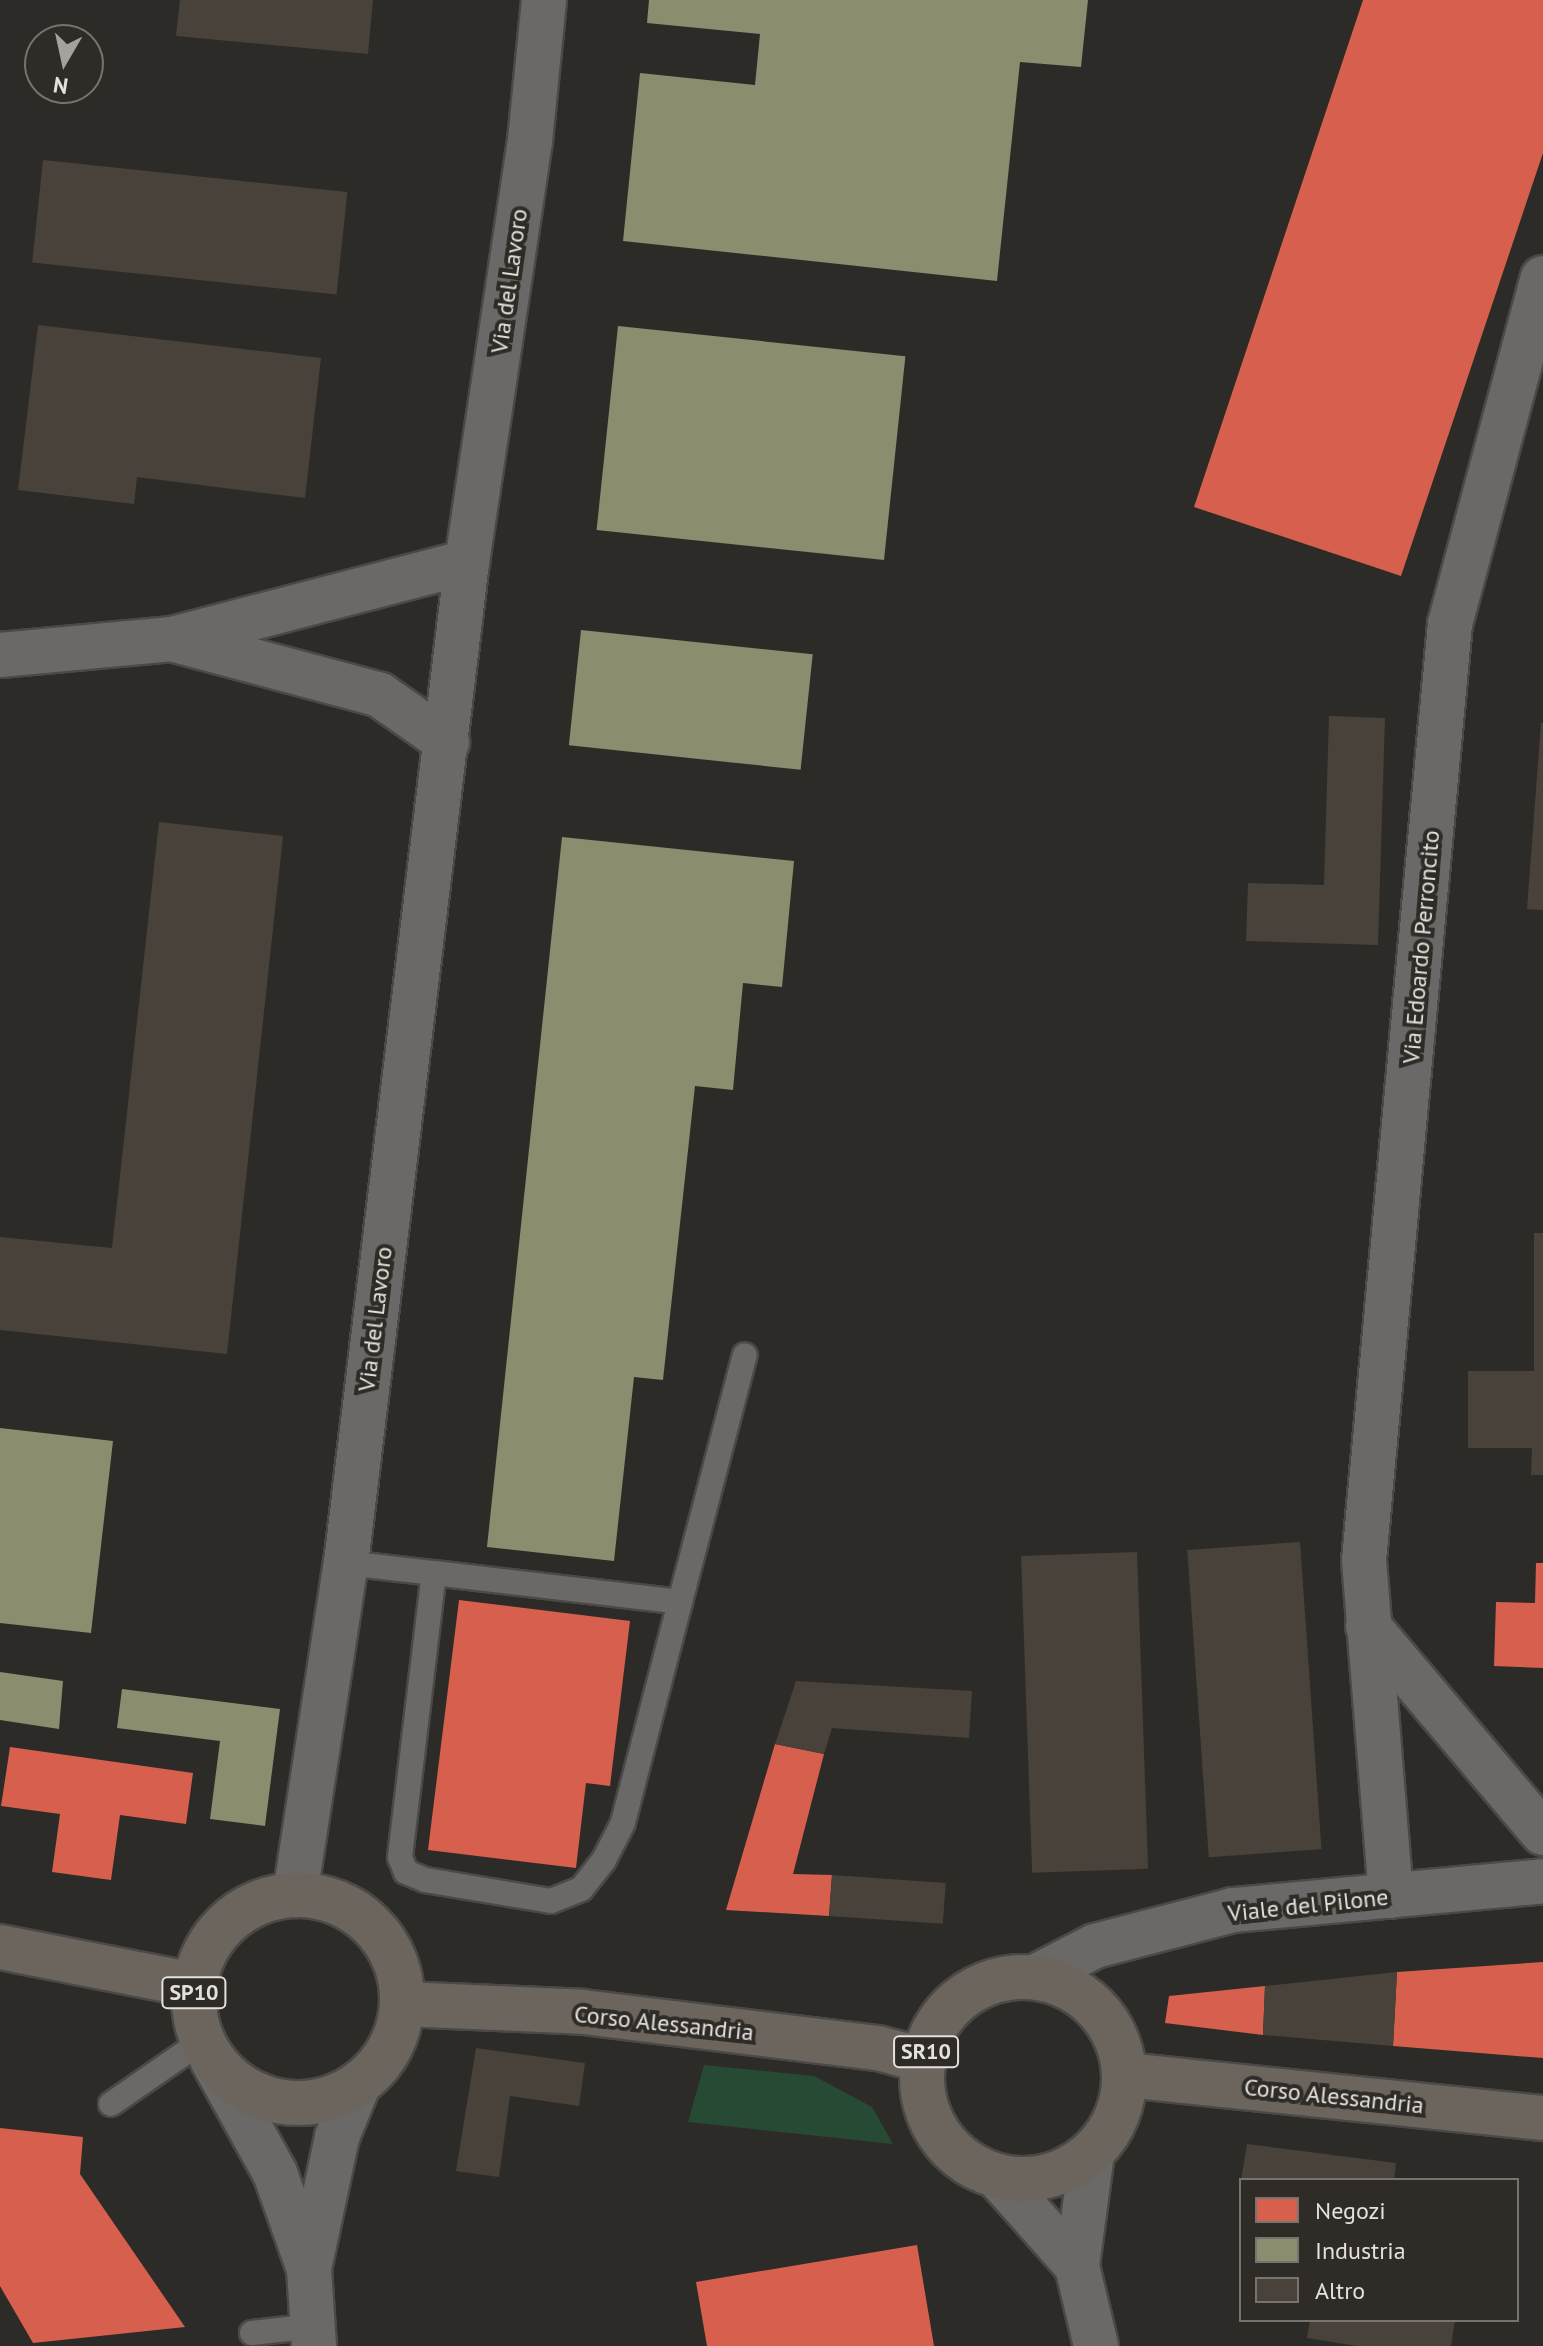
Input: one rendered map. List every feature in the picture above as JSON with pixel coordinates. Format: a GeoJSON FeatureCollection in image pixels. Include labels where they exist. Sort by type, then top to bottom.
{"type":"FeatureCollection","features":[{"type":"Feature","properties":{"kind":"main road","name":"SP10"},"geometry":{"type":"LineString","coordinates":[[295,1895],[329,1899],[360,1914],[384,1940],[399,1971],[403,2004],[389,2048],[359,2083],[321,2100],[297,2103],[264,2098],[235,2082],[207,2050],[194,1985],[202,1957],[239,1912],[266,1899],[295,1895]]}},
{"type":"Feature","properties":{"kind":"main road","name":"SP10"},"geometry":{"type":"LineString","coordinates":[[0,1947],[194,1985]]}},
{"type":"Feature","properties":{"kind":"main road","name":"SR10"},"geometry":{"type":"LineString","coordinates":[[1035,1977],[1088,1999],[1120,2047],[1125,2075],[1110,2130],[1092,2153],[1064,2171],[1031,2179],[997,2176],[969,2164],[946,2144],[930,2119],[922,2090],[923,2060],[933,2031],[951,2007],[975,1988],[1004,1978],[1035,1977]]}},
{"type":"Feature","properties":{"kind":"main road","name":"Corso Alessandria"},"geometry":{"type":"LineString","coordinates":[[403,2004],[583,2012],[878,2048],[923,2060]]}},
{"type":"Feature","properties":{"kind":"main road","name":"Corso Alessandria"},"geometry":{"type":"LineString","coordinates":[[1125,2075],[1543,2118]]}},
{"type":"Feature","properties":{"kind":"street","name":"Via del Lavoro"},"geometry":{"type":"LineString","coordinates":[[295,1895],[346,1563],[467,562],[530,141],[544,0]]}},
{"type":"Feature","properties":{"kind":"street","name":"Via Edoardo Perroncito"},"geometry":{"type":"LineString","coordinates":[[1391,1896],[1364,1560],[1450,624],[1543,278]]}},
{"type":"Feature","properties":{"kind":"street"},"geometry":{"type":"LineString","coordinates":[[0,655],[172,639],[467,562]]}},
{"type":"Feature","properties":{"kind":"street"},"geometry":{"type":"LineString","coordinates":[[172,639],[380,695],[447,742]]}},
{"type":"Feature","properties":{"kind":"street"},"geometry":{"type":"LineString","coordinates":[[1368,1626],[1543,1833]]}},
{"type":"Feature","properties":{"kind":"street","name":"Viale del Pilone"},"geometry":{"type":"LineString","coordinates":[[1035,1977],[1095,1946],[1233,1910],[1543,1881]]}},
{"type":"Feature","properties":{"kind":"street"},"geometry":{"type":"LineString","coordinates":[[207,2050],[275,2173],[309,2269],[314,2336]]}},
{"type":"Feature","properties":{"kind":"street"},"geometry":{"type":"LineString","coordinates":[[309,2269],[337,2137],[359,2083]]}},
{"type":"Feature","properties":{"kind":"street"},"geometry":{"type":"LineString","coordinates":[[1092,2153],[1077,2266],[1096,2346]]}},
{"type":"Feature","properties":{"kind":"street"},"geometry":{"type":"LineString","coordinates":[[997,2176],[1077,2266]]}},
{"type":"Feature","properties":{"kind":"lane"},"geometry":{"type":"LineString","coordinates":[[434,1573],[400,1857],[406,1872],[425,1880],[551,1901],[581,1889],[623,1823],[745,1355]]}},
{"type":"Feature","properties":{"kind":"lane"},"geometry":{"type":"LineString","coordinates":[[346,1563],[680,1602]]}},
{"type":"Feature","properties":{"kind":"lane"},"geometry":{"type":"LineString","coordinates":[[111,2104],[207,2050]]}},
{"type":"Feature","properties":{"kind":"lane"},"geometry":{"type":"LineString","coordinates":[[252,2333],[314,2336]]}},
{"type":"Feature","properties":{"kind":"green space"},"geometry":{"type":"Polygon","coordinates":[[[704,2065],[814,2076],[872,2107],[893,2144],[688,2122],[704,2065]]]}},
{"type":"Feature","properties":{"kind":"building: Negozi"},"geometry":{"type":"Polygon","coordinates":[[[1363,0],[1543,0],[1543,153],[1401,576],[1194,507],[1363,0]]]}},
{"type":"Feature","properties":{"kind":"building: Negozi"},"geometry":{"type":"Polygon","coordinates":[[[1536,1563],[1543,1563],[1543,1668],[1494,1666],[1496,1602],[1535,1603],[1536,1563]]]}},
{"type":"Feature","properties":{"kind":"building: Negozi"},"geometry":{"type":"Polygon","coordinates":[[[459,1600],[630,1621],[610,1786],[586,1783],[576,1868],[428,1850],[459,1600]]]}},
{"type":"Feature","properties":{"kind":"building: Negozi"},"geometry":{"type":"Polygon","coordinates":[[[775,1744],[824,1754],[793,1874],[832,1875],[829,1916],[726,1910],[775,1744]]]}},
{"type":"Feature","properties":{"kind":"building: Negozi"},"geometry":{"type":"Polygon","coordinates":[[[10,1747],[193,1773],[186,1824],[120,1815],[111,1880],[52,1872],[60,1814],[1,1806],[10,1747]]]}},
{"type":"Feature","properties":{"kind":"building: Negozi"},"geometry":{"type":"Polygon","coordinates":[[[1543,1962],[1543,2058],[1393,2046],[1397,1972],[1543,1962]]]}},
{"type":"Feature","properties":{"kind":"building: Negozi"},"geometry":{"type":"Polygon","coordinates":[[[1265,1986],[1263,2035],[1165,2023],[1169,1996],[1265,1986]]]}},
{"type":"Feature","properties":{"kind":"building: Negozi"},"geometry":{"type":"Polygon","coordinates":[[[0,2128],[83,2137],[80,2174],[185,2327],[33,2343],[0,2286],[0,2128]]]}},
{"type":"Feature","properties":{"kind":"building: Negozi"},"geometry":{"type":"Polygon","coordinates":[[[917,2245],[934,2346],[707,2346],[696,2282],[917,2245]]]}},
{"type":"Feature","properties":{"kind":"building: Industria"},"geometry":{"type":"Polygon","coordinates":[[[649,0],[1088,0],[1081,67],[1020,62],[997,281],[623,241],[640,73],[755,85],[760,34],[647,23],[649,0]]]}},
{"type":"Feature","properties":{"kind":"building: Industria"},"geometry":{"type":"Polygon","coordinates":[[[618,326],[905,356],[884,560],[597,530],[618,326]]]}},
{"type":"Feature","properties":{"kind":"building: Industria"},"geometry":{"type":"Polygon","coordinates":[[[581,630],[813,654],[801,770],[569,745],[581,630]]]}},
{"type":"Feature","properties":{"kind":"building: Industria"},"geometry":{"type":"Polygon","coordinates":[[[562,837],[794,861],[782,987],[743,983],[733,1090],[695,1086],[663,1380],[634,1377],[614,1561],[487,1547],[562,837]]]}},
{"type":"Feature","properties":{"kind":"building: Industria"},"geometry":{"type":"Polygon","coordinates":[[[0,1428],[113,1441],[91,1633],[0,1623],[0,1428]]]}},
{"type":"Feature","properties":{"kind":"building: Industria"},"geometry":{"type":"Polygon","coordinates":[[[0,1672],[63,1681],[59,1729],[0,1720],[0,1672]]]}},
{"type":"Feature","properties":{"kind":"building: Industria"},"geometry":{"type":"Polygon","coordinates":[[[122,1689],[280,1709],[265,1826],[210,1819],[220,1741],[117,1728],[122,1689]]]}},
{"type":"Feature","properties":{"kind":"building: Altro"},"geometry":{"type":"Polygon","coordinates":[[[180,0],[373,0],[368,54],[176,36],[180,0]]]}},
{"type":"Feature","properties":{"kind":"building: Altro"},"geometry":{"type":"Polygon","coordinates":[[[43,160],[347,192],[337,294],[32,262],[43,160]]]}},
{"type":"Feature","properties":{"kind":"building: Altro"},"geometry":{"type":"Polygon","coordinates":[[[38,325],[321,358],[305,498],[137,477],[134,504],[18,490],[38,325]]]}},
{"type":"Feature","properties":{"kind":"building: Altro"},"geometry":{"type":"Polygon","coordinates":[[[1329,716],[1385,718],[1378,945],[1246,941],[1248,883],[1324,885],[1329,716]]]}},
{"type":"Feature","properties":{"kind":"building: Altro"},"geometry":{"type":"Polygon","coordinates":[[[1543,723],[1543,910],[1527,909],[1543,723]]]}},
{"type":"Feature","properties":{"kind":"building: Altro"},"geometry":{"type":"Polygon","coordinates":[[[159,822],[283,836],[227,1354],[0,1330],[0,1237],[112,1248],[159,822]]]}},
{"type":"Feature","properties":{"kind":"building: Altro"},"geometry":{"type":"Polygon","coordinates":[[[1534,1233],[1543,1233],[1543,1475],[1531,1475],[1532,1448],[1468,1448],[1468,1371],[1534,1371],[1534,1233]]]}},
{"type":"Feature","properties":{"kind":"building: Altro"},"geometry":{"type":"Polygon","coordinates":[[[1300,1542],[1321,1849],[1209,1857],[1187,1550],[1300,1542]]]}},
{"type":"Feature","properties":{"kind":"building: Altro"},"geometry":{"type":"Polygon","coordinates":[[[1137,1552],[1148,1869],[1032,1873],[1021,1556],[1137,1552]]]}},
{"type":"Feature","properties":{"kind":"building: Altro"},"geometry":{"type":"Polygon","coordinates":[[[796,1681],[972,1691],[969,1738],[832,1728],[824,1754],[775,1744],[796,1681]]]}},
{"type":"Feature","properties":{"kind":"building: Altro"},"geometry":{"type":"Polygon","coordinates":[[[832,1875],[946,1883],[943,1924],[829,1916],[832,1875]]]}},
{"type":"Feature","properties":{"kind":"building: Altro"},"geometry":{"type":"Polygon","coordinates":[[[1397,1972],[1393,2046],[1263,2035],[1265,1986],[1397,1972]]]}},
{"type":"Feature","properties":{"kind":"building: Altro"},"geometry":{"type":"Polygon","coordinates":[[[476,2048],[585,2063],[579,2106],[510,2096],[499,2177],[456,2171],[476,2048]]]}},
{"type":"Feature","properties":{"kind":"building: Altro"},"geometry":{"type":"Polygon","coordinates":[[[1247,2144],[1396,2163],[1394,2178],[1241,2178],[1247,2144]]]}},
{"type":"Feature","properties":{"kind":"building: Altro"},"geometry":{"type":"Polygon","coordinates":[[[1310,2322],[1455,2322],[1451,2346],[1357,2346],[1307,2338],[1310,2322]]]}}]}
